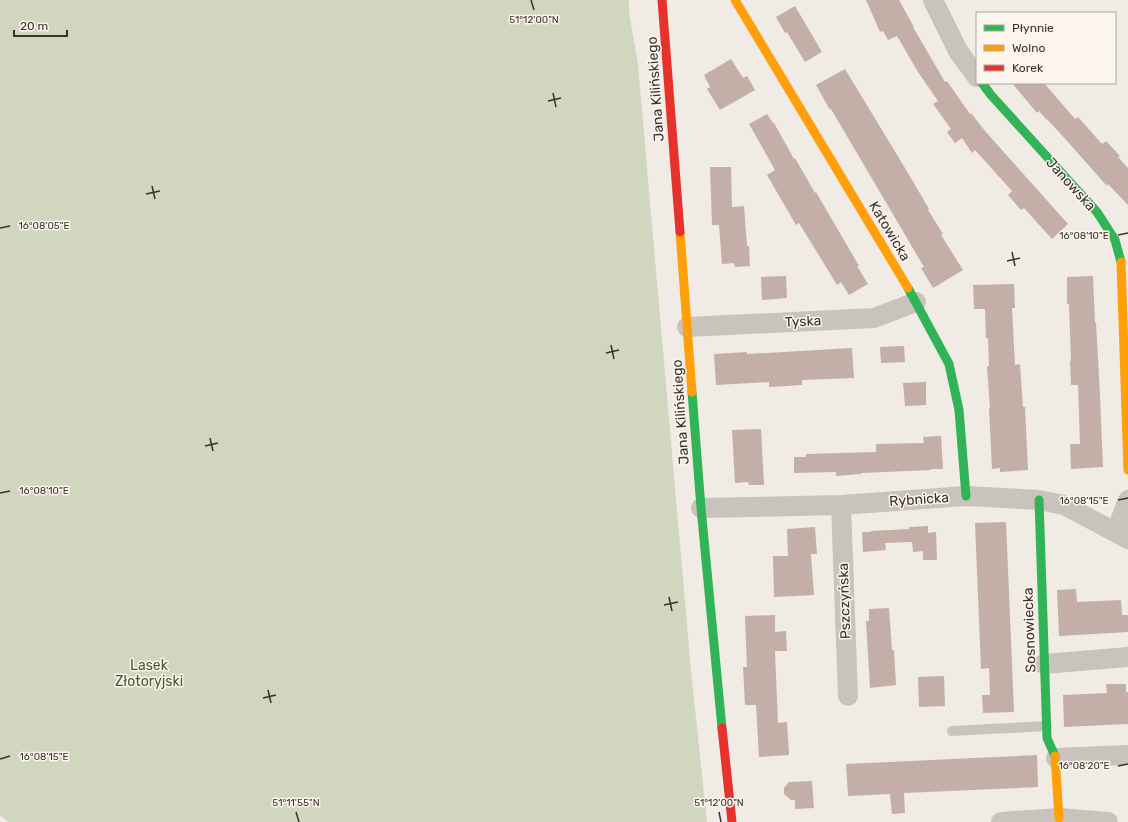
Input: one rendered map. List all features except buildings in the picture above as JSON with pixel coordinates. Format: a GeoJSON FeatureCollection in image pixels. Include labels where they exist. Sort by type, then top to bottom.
{"type":"FeatureCollection","features":[{"type":"Feature","properties":{"kind":"street","name":"Jana Kilińskiego"},"geometry":{"type":"LineString","coordinates":[[662,0],[701,508],[732,822]]}},
{"type":"Feature","properties":{"kind":"street","name":"Katowicka"},"geometry":{"type":"LineString","coordinates":[[735,0],[916,302],[949,364],[959,410],[966,496]]}},
{"type":"Feature","properties":{"kind":"street"},"geometry":{"type":"LineString","coordinates":[[932,0],[958,51],[976,76]]}},
{"type":"Feature","properties":{"kind":"street","name":"Janowska"},"geometry":{"type":"LineString","coordinates":[[983,84],[1097,212],[1115,240],[1121,261],[1128,470]]}},
{"type":"Feature","properties":{"kind":"street","name":"Tyska"},"geometry":{"type":"LineString","coordinates":[[687,327],[874,318],[916,302]]}},
{"type":"Feature","properties":{"kind":"street","name":"Rybnicka"},"geometry":{"type":"LineString","coordinates":[[701,508],[841,505],[966,496],[1039,500],[1064,505],[1122,536]]}},
{"type":"Feature","properties":{"kind":"street","name":"Sosnowiecka"},"geometry":{"type":"LineString","coordinates":[[1039,500],[1046,726],[1047,738],[1056,758]]}},
{"type":"Feature","properties":{"kind":"street"},"geometry":{"type":"LineString","coordinates":[[1122,536],[1128,500]]}},
{"type":"Feature","properties":{"kind":"street","name":"Pszczyńska"},"geometry":{"type":"LineString","coordinates":[[841,505],[848,696]]}},
{"type":"Feature","properties":{"kind":"street"},"geometry":{"type":"LineString","coordinates":[[1044,664],[1128,657]]}},
{"type":"Feature","properties":{"kind":"street"},"geometry":{"type":"LineString","coordinates":[[1059,818],[1056,758],[1128,755]]}},
{"type":"Feature","properties":{"kind":"street"},"geometry":{"type":"LineString","coordinates":[[1001,822],[1059,818],[1108,822]]}},
{"type":"Feature","properties":{"kind":"lane"},"geometry":{"type":"LineString","coordinates":[[952,731],[1046,726]]}},
{"type":"Feature","properties":{"kind":"green space","name":"Lasek Złotoryjski"},"geometry":{"type":"Polygon","coordinates":[[[0,0],[629,0],[629,12],[638,65],[691,670],[707,822],[8,822],[0,815],[0,0]]]}},
{"type":"Feature","properties":{"kind":"traffic: fast"},"geometry":{"type":"LineString","coordinates":[[983,84],[1097,212],[1115,240],[1121,262]]}},
{"type":"Feature","properties":{"kind":"traffic: fast"},"geometry":{"type":"LineString","coordinates":[[908,288],[949,364],[959,410],[966,496]]}},
{"type":"Feature","properties":{"kind":"traffic: fast"},"geometry":{"type":"LineString","coordinates":[[692,392],[701,508],[722,728]]}},
{"type":"Feature","properties":{"kind":"traffic: fast"},"geometry":{"type":"LineString","coordinates":[[1039,500],[1047,738],[1055,756]]}},
{"type":"Feature","properties":{"kind":"traffic: slow"},"geometry":{"type":"LineString","coordinates":[[735,0],[908,288]]}},
{"type":"Feature","properties":{"kind":"traffic: slow"},"geometry":{"type":"LineString","coordinates":[[680,232],[692,392]]}},
{"type":"Feature","properties":{"kind":"traffic: slow"},"geometry":{"type":"LineString","coordinates":[[1121,262],[1128,470]]}},
{"type":"Feature","properties":{"kind":"traffic: slow"},"geometry":{"type":"LineString","coordinates":[[1055,756],[1059,818]]}},
{"type":"Feature","properties":{"kind":"traffic: jam"},"geometry":{"type":"LineString","coordinates":[[662,0],[680,232]]}},
{"type":"Feature","properties":{"kind":"traffic: jam"},"geometry":{"type":"LineString","coordinates":[[722,728],[732,822]]}}]}
